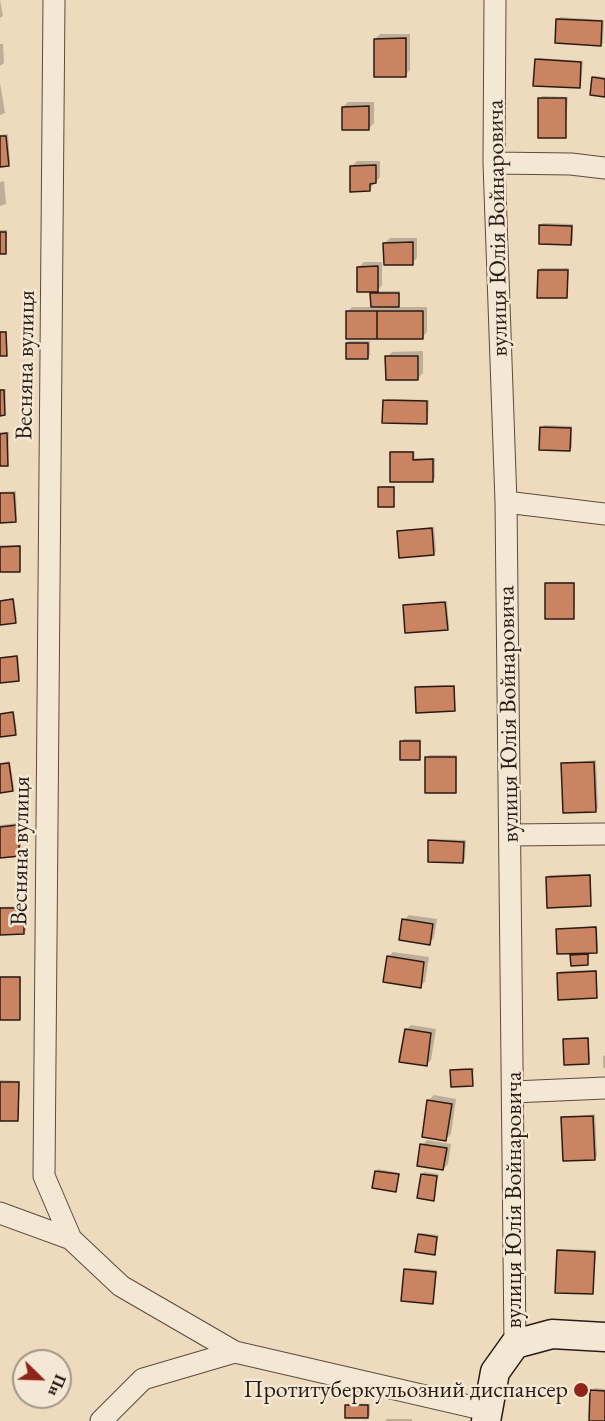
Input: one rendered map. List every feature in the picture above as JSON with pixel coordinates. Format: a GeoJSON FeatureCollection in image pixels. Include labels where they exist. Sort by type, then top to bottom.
{"type":"FeatureCollection","features":[{"type":"Feature","properties":{"kind":"main road"},"geometry":{"type":"LineString","coordinates":[[515,1344],[552,1334],[605,1337]]}},
{"type":"Feature","properties":{"kind":"main road","name":"вулиця Юлія Войнаровича"},"geometry":{"type":"LineString","coordinates":[[486,1416],[495,1372],[515,1344]]}},
{"type":"Feature","properties":{"kind":"street","name":"Весняна вулиця"},"geometry":{"type":"LineString","coordinates":[[54,0],[44,1176],[71,1239],[121,1286],[235,1352],[486,1416]]}},
{"type":"Feature","properties":{"kind":"street","name":"вулиця Юлія Войнаровича"},"geometry":{"type":"LineString","coordinates":[[495,0],[494,163],[506,502],[515,1344]]}},
{"type":"Feature","properties":{"kind":"street"},"geometry":{"type":"LineString","coordinates":[[494,163],[571,164],[605,168]]}},
{"type":"Feature","properties":{"kind":"street"},"geometry":{"type":"LineString","coordinates":[[506,502],[605,514]]}},
{"type":"Feature","properties":{"kind":"street"},"geometry":{"type":"LineString","coordinates":[[510,835],[605,834]]}},
{"type":"Feature","properties":{"kind":"street"},"geometry":{"type":"LineString","coordinates":[[513,1092],[605,1088]]}},
{"type":"Feature","properties":{"kind":"street"},"geometry":{"type":"LineString","coordinates":[[0,1214],[71,1239]]}},
{"type":"Feature","properties":{"kind":"street"},"geometry":{"type":"LineString","coordinates":[[101,1421],[143,1379],[235,1352]]}},
{"type":"Feature","properties":{"kind":"building"},"geometry":{"type":"Polygon","coordinates":[[[556,19],[602,21],[601,46],[555,43],[556,19]]]}},
{"type":"Feature","properties":{"kind":"building"},"geometry":{"type":"Polygon","coordinates":[[[406,38],[406,77],[374,77],[374,39],[406,38]]]}},
{"type":"Feature","properties":{"kind":"building"},"geometry":{"type":"Polygon","coordinates":[[[535,59],[581,62],[580,88],[533,86],[535,59]]]}},
{"type":"Feature","properties":{"kind":"building"},"geometry":{"type":"Polygon","coordinates":[[[592,77],[605,79],[605,97],[590,95],[592,77]]]}},
{"type":"Feature","properties":{"kind":"building"},"geometry":{"type":"Polygon","coordinates":[[[538,98],[566,98],[566,138],[538,138],[538,98]]]}},
{"type":"Feature","properties":{"kind":"building"},"geometry":{"type":"Polygon","coordinates":[[[369,106],[369,130],[342,130],[342,107],[369,106]]]}},
{"type":"Feature","properties":{"kind":"building"},"geometry":{"type":"Polygon","coordinates":[[[0,136],[6,136],[9,166],[0,167],[0,136]]]}},
{"type":"Feature","properties":{"kind":"building"},"geometry":{"type":"Polygon","coordinates":[[[376,165],[376,183],[370,184],[370,191],[350,192],[350,166],[376,165]]]}},
{"type":"Feature","properties":{"kind":"building"},"geometry":{"type":"Polygon","coordinates":[[[539,225],[572,226],[571,245],[539,244],[539,225]]]}},
{"type":"Feature","properties":{"kind":"building"},"geometry":{"type":"Polygon","coordinates":[[[0,232],[6,232],[6,254],[0,254],[0,232]]]}},
{"type":"Feature","properties":{"kind":"building"},"geometry":{"type":"Polygon","coordinates":[[[413,242],[413,265],[384,265],[383,243],[413,242]]]}},
{"type":"Feature","properties":{"kind":"building"},"geometry":{"type":"Polygon","coordinates":[[[378,266],[378,292],[357,292],[357,267],[378,266]]]}},
{"type":"Feature","properties":{"kind":"building"},"geometry":{"type":"Polygon","coordinates":[[[538,270],[568,270],[567,298],[537,298],[538,270]]]}},
{"type":"Feature","properties":{"kind":"building"},"geometry":{"type":"Polygon","coordinates":[[[370,293],[399,293],[399,307],[371,307],[370,293]]]}},
{"type":"Feature","properties":{"kind":"building"},"geometry":{"type":"Polygon","coordinates":[[[346,311],[377,311],[377,339],[346,339],[346,311]]]}},
{"type":"Feature","properties":{"kind":"building"},"geometry":{"type":"Polygon","coordinates":[[[377,311],[423,311],[423,339],[377,339],[377,311]]]}},
{"type":"Feature","properties":{"kind":"building"},"geometry":{"type":"Polygon","coordinates":[[[0,332],[6,332],[7,356],[0,356],[0,332]]]}},
{"type":"Feature","properties":{"kind":"building"},"geometry":{"type":"Polygon","coordinates":[[[346,343],[368,343],[368,359],[346,359],[346,343]]]}},
{"type":"Feature","properties":{"kind":"building"},"geometry":{"type":"Polygon","coordinates":[[[385,356],[418,356],[418,380],[386,380],[385,356]]]}},
{"type":"Feature","properties":{"kind":"building"},"geometry":{"type":"Polygon","coordinates":[[[0,390],[4,390],[5,415],[0,416],[0,390]]]}},
{"type":"Feature","properties":{"kind":"building"},"geometry":{"type":"Polygon","coordinates":[[[383,400],[427,401],[427,424],[382,423],[383,400]]]}},
{"type":"Feature","properties":{"kind":"building"},"geometry":{"type":"Polygon","coordinates":[[[540,427],[571,428],[570,451],[539,450],[540,427]]]}},
{"type":"Feature","properties":{"kind":"building"},"geometry":{"type":"Polygon","coordinates":[[[7,433],[8,466],[0,466],[0,434],[7,433]]]}},
{"type":"Feature","properties":{"kind":"building"},"geometry":{"type":"Polygon","coordinates":[[[390,452],[413,452],[413,460],[433,459],[433,482],[390,482],[390,452]]]}},
{"type":"Feature","properties":{"kind":"building"},"geometry":{"type":"Polygon","coordinates":[[[378,487],[394,487],[394,507],[378,507],[378,487]]]}},
{"type":"Feature","properties":{"kind":"building"},"geometry":{"type":"Polygon","coordinates":[[[0,493],[14,493],[16,522],[0,523],[0,493]]]}},
{"type":"Feature","properties":{"kind":"building"},"geometry":{"type":"Polygon","coordinates":[[[432,528],[434,555],[399,558],[397,531],[432,528]]]}},
{"type":"Feature","properties":{"kind":"building"},"geometry":{"type":"Polygon","coordinates":[[[20,546],[20,572],[0,572],[0,547],[20,546]]]}},
{"type":"Feature","properties":{"kind":"building"},"geometry":{"type":"Polygon","coordinates":[[[545,583],[574,583],[574,619],[545,619],[545,583]]]}},
{"type":"Feature","properties":{"kind":"building"},"geometry":{"type":"Polygon","coordinates":[[[13,599],[16,623],[0,625],[0,601],[13,599]]]}},
{"type":"Feature","properties":{"kind":"building"},"geometry":{"type":"Polygon","coordinates":[[[445,602],[448,630],[405,633],[403,605],[445,602]]]}},
{"type":"Feature","properties":{"kind":"building"},"geometry":{"type":"Polygon","coordinates":[[[17,656],[19,681],[0,683],[0,658],[17,656]]]}},
{"type":"Feature","properties":{"kind":"building"},"geometry":{"type":"Polygon","coordinates":[[[454,686],[455,711],[416,713],[415,687],[454,686]]]}},
{"type":"Feature","properties":{"kind":"building"},"geometry":{"type":"Polygon","coordinates":[[[13,712],[16,735],[0,737],[0,714],[13,712]]]}},
{"type":"Feature","properties":{"kind":"building"},"geometry":{"type":"Polygon","coordinates":[[[400,741],[420,741],[420,760],[400,760],[400,741]]]}},
{"type":"Feature","properties":{"kind":"building"},"geometry":{"type":"Polygon","coordinates":[[[425,757],[456,757],[456,793],[425,793],[425,757]]]}},
{"type":"Feature","properties":{"kind":"building"},"geometry":{"type":"Polygon","coordinates":[[[594,762],[596,812],[563,813],[561,763],[594,762]]]}},
{"type":"Feature","properties":{"kind":"building"},"geometry":{"type":"Polygon","coordinates":[[[9,763],[13,791],[0,793],[0,764],[9,763]]]}},
{"type":"Feature","properties":{"kind":"building"},"geometry":{"type":"Polygon","coordinates":[[[17,825],[20,856],[0,858],[0,827],[17,825]]]}},
{"type":"Feature","properties":{"kind":"building"},"geometry":{"type":"Polygon","coordinates":[[[428,840],[464,842],[463,863],[428,862],[428,840]]]}},
{"type":"Feature","properties":{"kind":"building"},"geometry":{"type":"Polygon","coordinates":[[[590,875],[591,906],[547,908],[546,877],[590,875]]]}},
{"type":"Feature","properties":{"kind":"building"},"geometry":{"type":"Polygon","coordinates":[[[0,908],[24,908],[24,934],[0,935],[0,908]]]}},
{"type":"Feature","properties":{"kind":"building"},"geometry":{"type":"Polygon","coordinates":[[[402,919],[433,924],[430,945],[399,940],[402,919]]]}},
{"type":"Feature","properties":{"kind":"building"},"geometry":{"type":"Polygon","coordinates":[[[596,927],[597,953],[557,954],[556,929],[596,927]]]}},
{"type":"Feature","properties":{"kind":"building"},"geometry":{"type":"Polygon","coordinates":[[[588,954],[588,965],[571,966],[570,955],[588,954]]]}},
{"type":"Feature","properties":{"kind":"building"},"geometry":{"type":"Polygon","coordinates":[[[387,956],[424,962],[421,988],[383,982],[387,956]]]}},
{"type":"Feature","properties":{"kind":"building"},"geometry":{"type":"Polygon","coordinates":[[[596,971],[597,998],[558,1000],[557,973],[596,971]]]}},
{"type":"Feature","properties":{"kind":"building"},"geometry":{"type":"Polygon","coordinates":[[[0,977],[20,977],[20,1020],[0,1020],[0,977]]]}},
{"type":"Feature","properties":{"kind":"building"},"geometry":{"type":"Polygon","coordinates":[[[405,1029],[431,1033],[427,1066],[399,1062],[405,1029]]]}},
{"type":"Feature","properties":{"kind":"building"},"geometry":{"type":"Polygon","coordinates":[[[588,1038],[589,1064],[564,1065],[563,1039],[588,1038]]]}},
{"type":"Feature","properties":{"kind":"building"},"geometry":{"type":"Polygon","coordinates":[[[472,1069],[473,1086],[451,1087],[450,1070],[472,1069]]]}},
{"type":"Feature","properties":{"kind":"building"},"geometry":{"type":"Polygon","coordinates":[[[0,1082],[19,1082],[18,1121],[0,1121],[0,1082]]]}},
{"type":"Feature","properties":{"kind":"building"},"geometry":{"type":"Polygon","coordinates":[[[427,1100],[452,1104],[446,1141],[422,1137],[427,1100]]]}},
{"type":"Feature","properties":{"kind":"building"},"geometry":{"type":"Polygon","coordinates":[[[593,1116],[595,1160],[563,1161],[561,1117],[593,1116]]]}},
{"type":"Feature","properties":{"kind":"building"},"geometry":{"type":"Polygon","coordinates":[[[420,1144],[447,1148],[443,1170],[417,1166],[420,1144]]]}},
{"type":"Feature","properties":{"kind":"building"},"geometry":{"type":"Polygon","coordinates":[[[375,1171],[399,1174],[396,1192],[372,1188],[375,1171]]]}},
{"type":"Feature","properties":{"kind":"building"},"geometry":{"type":"Polygon","coordinates":[[[421,1174],[437,1176],[434,1201],[417,1198],[421,1174]]]}},
{"type":"Feature","properties":{"kind":"building"},"geometry":{"type":"Polygon","coordinates":[[[418,1234],[437,1237],[435,1255],[415,1252],[418,1234]]]}},
{"type":"Feature","properties":{"kind":"building"},"geometry":{"type":"Polygon","coordinates":[[[557,1250],[595,1252],[593,1294],[555,1293],[557,1250]]]}},
{"type":"Feature","properties":{"kind":"building"},"geometry":{"type":"Polygon","coordinates":[[[404,1269],[436,1272],[433,1304],[401,1301],[404,1269]]]}},
{"type":"Feature","properties":{"kind":"building"},"geometry":{"type":"Polygon","coordinates":[[[590,1390],[605,1391],[605,1421],[589,1421],[590,1390]]]}},
{"type":"Feature","properties":{"kind":"building"},"geometry":{"type":"Polygon","coordinates":[[[345,1405],[368,1405],[368,1418],[345,1418],[345,1405]]]}},
{"type":"Feature","properties":{"kind":"place","name":"Протитуберкульозний диспансер"},"geometry":{"type":"Point","coordinates":[581,1390]}}]}
